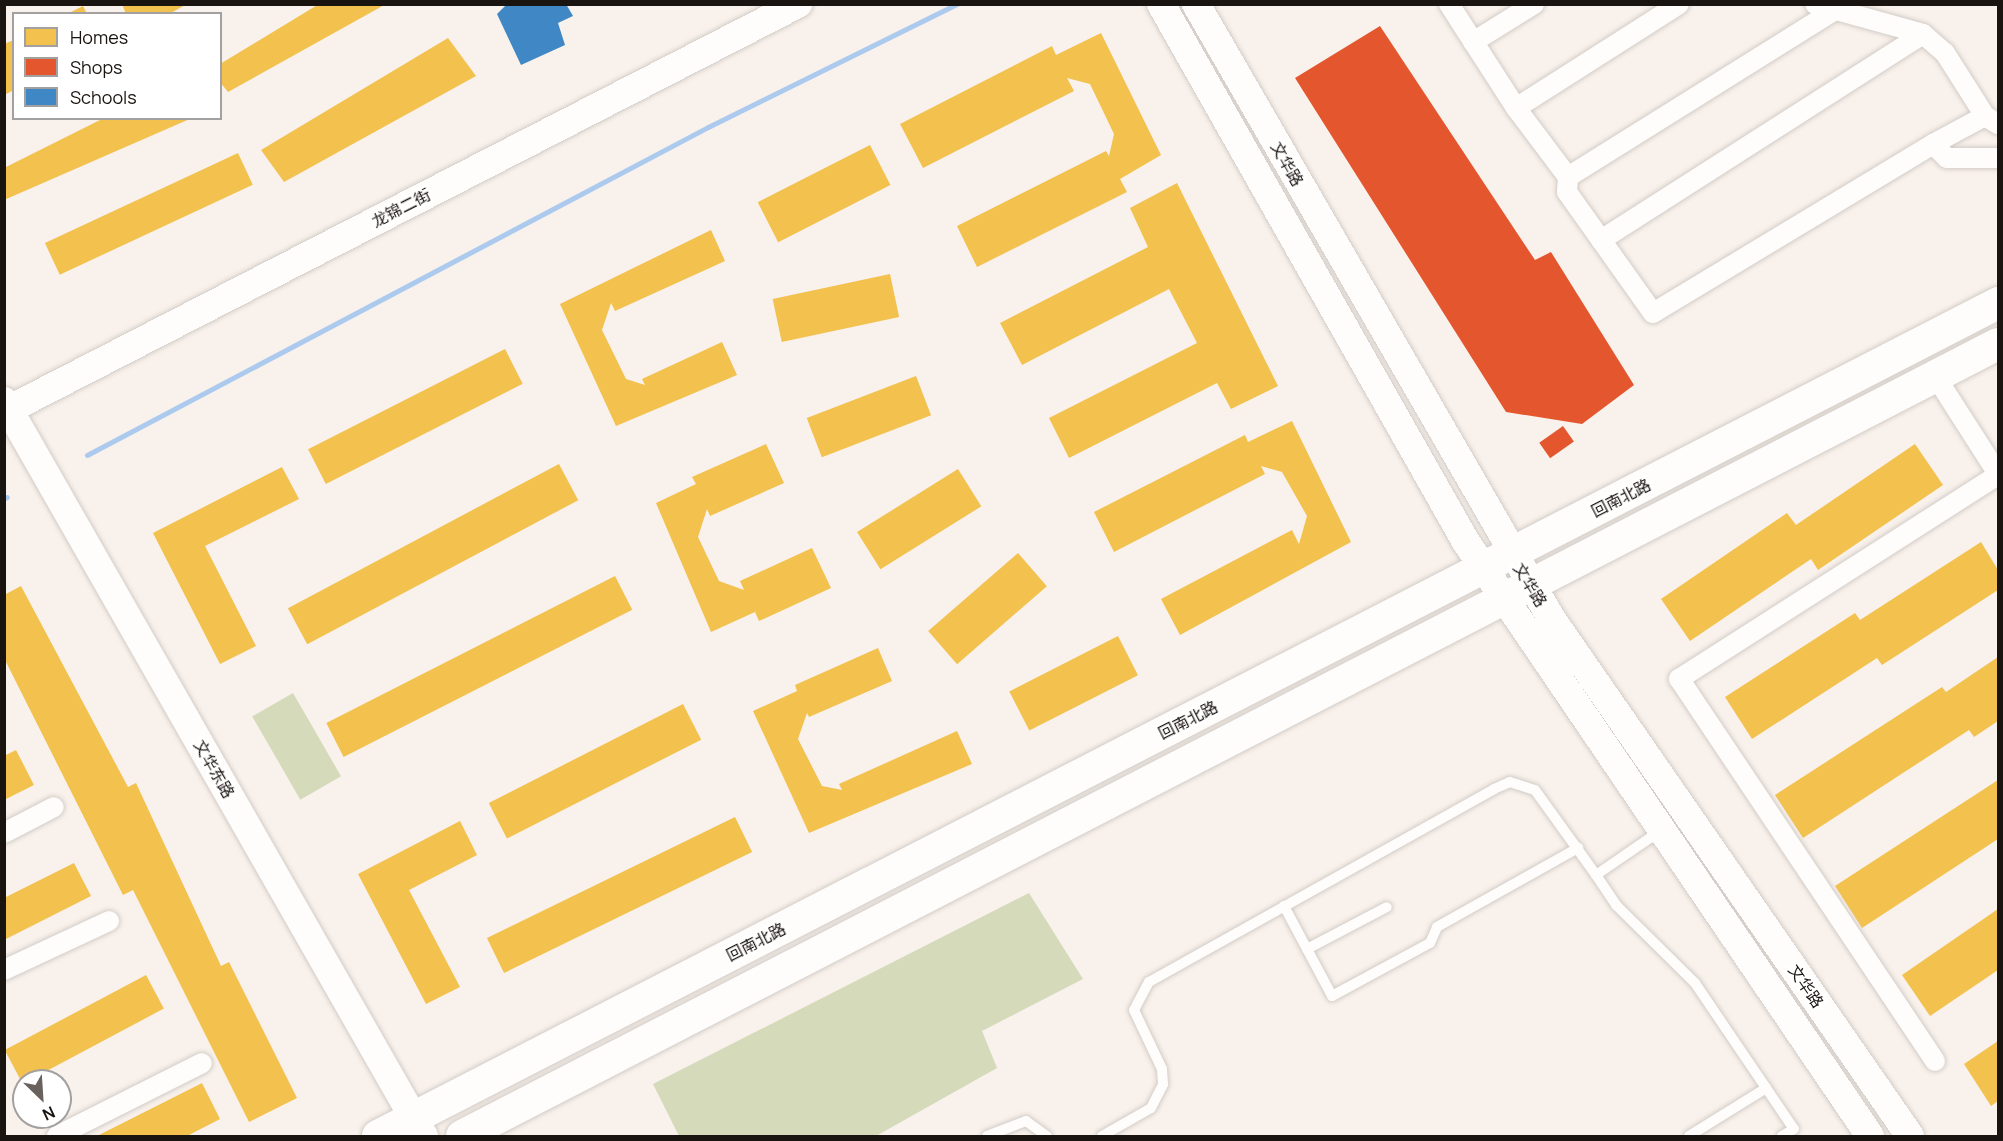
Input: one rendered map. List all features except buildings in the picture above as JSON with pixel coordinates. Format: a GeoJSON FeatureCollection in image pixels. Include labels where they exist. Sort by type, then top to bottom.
{"type":"FeatureCollection","features":[{"type":"Feature","properties":{"kind":"main road","name":"回南北路"},"geometry":{"type":"LineString","coordinates":[[378,1137],[419,1127],[1483,569],[1998,303]]}},
{"type":"Feature","properties":{"kind":"main road"},"geometry":{"type":"LineString","coordinates":[[462,1137],[1998,344]]}},
{"type":"Feature","properties":{"kind":"street","name":"龙锦二街"},"geometry":{"type":"LineString","coordinates":[[6,408],[798,4]]}},
{"type":"Feature","properties":{"kind":"street","name":"文华路"},"geometry":{"type":"LineString","coordinates":[[1161,4],[1503,601],[1870,1137]]}},
{"type":"Feature","properties":{"kind":"street","name":"文华路"},"geometry":{"type":"LineString","coordinates":[[1196,4],[1531,586],[1910,1137]]}},
{"type":"Feature","properties":{"kind":"street"},"geometry":{"type":"LineString","coordinates":[[1449,4],[1516,108],[1568,177],[1568,192],[1653,313],[1933,144],[1992,120],[1945,53],[1923,34],[1815,4]]}},
{"type":"Feature","properties":{"kind":"street"},"geometry":{"type":"LineString","coordinates":[[1473,42],[1534,4]]}},
{"type":"Feature","properties":{"kind":"street"},"geometry":{"type":"LineString","coordinates":[[1516,108],[1679,4]]}},
{"type":"Feature","properties":{"kind":"street"},"geometry":{"type":"LineString","coordinates":[[1568,177],[1836,10]]}},
{"type":"Feature","properties":{"kind":"street"},"geometry":{"type":"LineString","coordinates":[[1601,240],[1923,34]]}},
{"type":"Feature","properties":{"kind":"street"},"geometry":{"type":"LineString","coordinates":[[1933,144],[1947,158],[1998,158]]}},
{"type":"Feature","properties":{"kind":"street"},"geometry":{"type":"LineString","coordinates":[[1935,1061],[1679,679],[1998,474],[1936,377]]}},
{"type":"Feature","properties":{"kind":"street","name":"文华东路"},"geometry":{"type":"LineString","coordinates":[[6,408],[419,1127]]}},
{"type":"Feature","properties":{"kind":"street"},"geometry":{"type":"LineString","coordinates":[[4,833],[54,807]]}},
{"type":"Feature","properties":{"kind":"street"},"geometry":{"type":"LineString","coordinates":[[4,970],[109,921]]}},
{"type":"Feature","properties":{"kind":"street"},"geometry":{"type":"LineString","coordinates":[[57,1137],[202,1063]]}},
{"type":"Feature","properties":{"kind":"lane"},"geometry":{"type":"LineString","coordinates":[[1102,1137],[1151,1108],[1163,1084],[1162,1069],[1134,1010],[1140,990],[1284,906],[1510,782],[1535,790],[1616,905],[1695,983],[1794,1129],[1782,1137]]}},
{"type":"Feature","properties":{"kind":"lane"},"geometry":{"type":"LineString","coordinates":[[1596,875],[1660,831]]}},
{"type":"Feature","properties":{"kind":"lane"},"geometry":{"type":"LineString","coordinates":[[1284,906],[1332,996],[1430,943],[1437,927],[1578,848]]}},
{"type":"Feature","properties":{"kind":"lane"},"geometry":{"type":"LineString","coordinates":[[1307,949],[1387,907]]}},
{"type":"Feature","properties":{"kind":"lane"},"geometry":{"type":"LineString","coordinates":[[1689,1137],[1766,1088]]}},
{"type":"Feature","properties":{"kind":"lane"},"geometry":{"type":"LineString","coordinates":[[987,1137],[1026,1121],[1047,1137]]}},
{"type":"Feature","properties":{"kind":"green space"},"geometry":{"type":"Polygon","coordinates":[[[293,693],[341,776],[300,800],[252,716],[293,693]]]}},
{"type":"Feature","properties":{"kind":"green space"},"geometry":{"type":"Polygon","coordinates":[[[1029,893],[1083,979],[982,1031],[997,1068],[876,1136],[679,1136],[653,1084],[1029,893]]]}},
{"type":"Feature","properties":{"kind":"waterway"},"geometry":{"type":"LineString","coordinates":[[87,455],[708,127],[957,4]]}}]}
